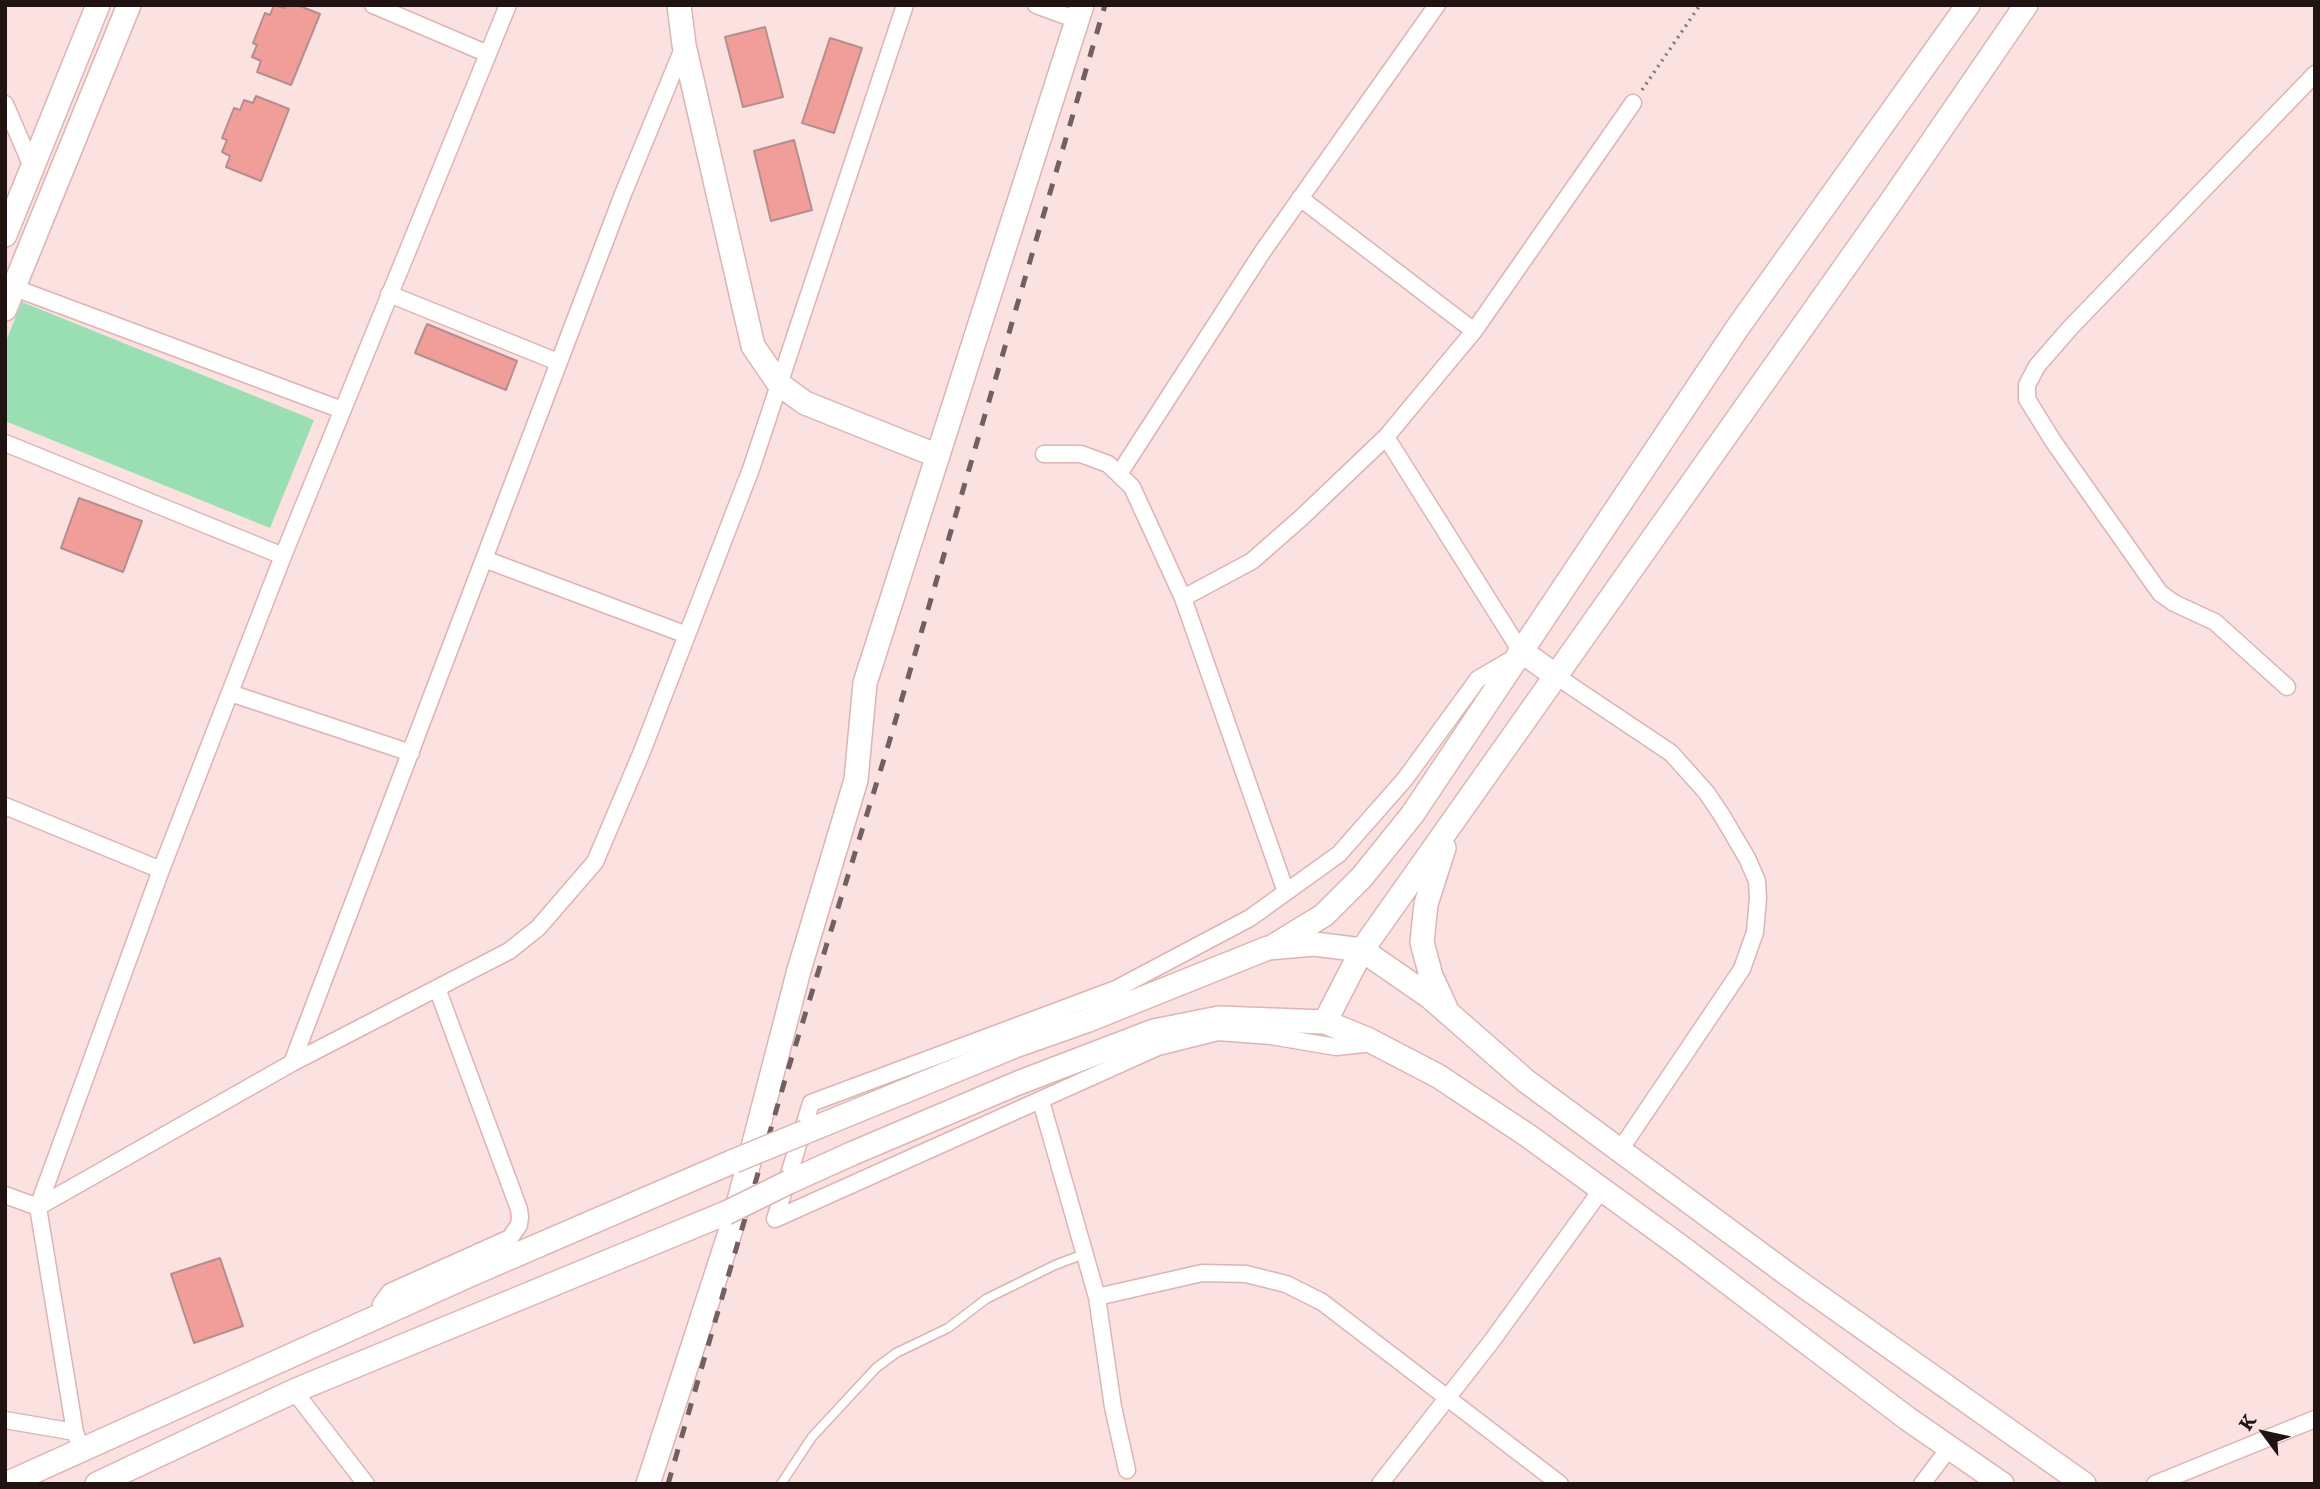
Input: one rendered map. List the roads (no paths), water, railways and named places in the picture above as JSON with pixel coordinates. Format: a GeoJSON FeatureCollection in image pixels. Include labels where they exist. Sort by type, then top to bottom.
{"type":"FeatureCollection","features":[{"type":"Feature","properties":{"kind":"main road"},"geometry":{"type":"LineString","coordinates":[[5,235],[98,5]]}},
{"type":"Feature","properties":{"kind":"main road"},"geometry":{"type":"LineString","coordinates":[[5,309],[129,5]]}},
{"type":"Feature","properties":{"kind":"main road"},"geometry":{"type":"LineString","coordinates":[[679,5],[684,45],[753,346],[779,384],[805,403],[938,456]]}},
{"type":"Feature","properties":{"kind":"main road"},"geometry":{"type":"LineString","coordinates":[[6,1484],[78,1441],[381,1315],[734,1161],[1015,1046],[1086,1021],[1268,948],[1324,915],[1362,877],[1412,815],[1738,327],[1968,5]]}},
{"type":"Feature","properties":{"kind":"main road"},"geometry":{"type":"LineString","coordinates":[[1325,1022],[1362,950],[2026,5]]}},
{"type":"Feature","properties":{"kind":"main road"},"geometry":{"type":"LineString","coordinates":[[648,1484],[734,1220],[799,970],[856,780],[865,682],[1080,13]]}},
{"type":"Feature","properties":{"kind":"main road"},"geometry":{"type":"LineString","coordinates":[[1518,654],[1556,677]]}},
{"type":"Feature","properties":{"kind":"main road"},"geometry":{"type":"LineString","coordinates":[[1447,1012],[1431,976],[1422,943],[1426,904],[1457,816]]}},
{"type":"Feature","properties":{"kind":"main road"},"geometry":{"type":"LineString","coordinates":[[1268,948],[1314,944],[1362,950],[1430,997],[1526,1081],[1790,1276],[2084,1484]]}},
{"type":"Feature","properties":{"kind":"main road"},"geometry":{"type":"LineString","coordinates":[[97,1484],[294,1391],[726,1213],[851,1154],[1005,1089],[1154,1031],[1219,1018],[1325,1022],[1374,1042],[1449,1083],[1602,1189],[1908,1419],[2002,1484]]}},
{"type":"Feature","properties":{"kind":"street"},"geometry":{"type":"LineString","coordinates":[[373,5],[488,54]]}},
{"type":"Feature","properties":{"kind":"street"},"geometry":{"type":"LineString","coordinates":[[5,1420],[78,1441],[38,1207],[161,870],[283,556],[508,5]]}},
{"type":"Feature","properties":{"kind":"street"},"geometry":{"type":"LineString","coordinates":[[5,1195],[38,1207],[292,1063],[509,951],[538,928],[595,862],[642,754],[751,469],[905,5]]}},
{"type":"Feature","properties":{"kind":"street"},"geometry":{"type":"LineString","coordinates":[[1036,5],[1080,13]]}},
{"type":"Feature","properties":{"kind":"street"},"geometry":{"type":"LineString","coordinates":[[1119,474],[1263,251],[1437,5]]}},
{"type":"Feature","properties":{"kind":"street"},"geometry":{"type":"LineString","coordinates":[[292,1063],[558,362],[684,45]]}},
{"type":"Feature","properties":{"kind":"street"},"geometry":{"type":"LineString","coordinates":[[2287,687],[2215,622],[2174,603],[2160,593],[2026,399],[2027,385],[2037,366],[2070,327],[2315,74]]}},
{"type":"Feature","properties":{"kind":"street"},"geometry":{"type":"LineString","coordinates":[[1183,598],[1252,561],[1386,436],[1474,331],[1633,103]]}},
{"type":"Feature","properties":{"kind":"street"},"geometry":{"type":"LineString","coordinates":[[5,104],[33,169]]}},
{"type":"Feature","properties":{"kind":"street"},"geometry":{"type":"LineString","coordinates":[[1300,198],[1474,331]]}},
{"type":"Feature","properties":{"kind":"street"},"geometry":{"type":"LineString","coordinates":[[15,288],[342,410]]}},
{"type":"Feature","properties":{"kind":"street"},"geometry":{"type":"LineString","coordinates":[[389,294],[558,362]]}},
{"type":"Feature","properties":{"kind":"street"},"geometry":{"type":"LineString","coordinates":[[1374,1042],[1336,1047],[1271,1035],[1218,1032],[1158,1047],[775,1219],[811,1103],[1116,989],[1250,918],[1339,854],[1405,779],[1478,679],[1518,654],[1386,436]]}},
{"type":"Feature","properties":{"kind":"street"},"geometry":{"type":"LineString","coordinates":[[5,443],[283,556]]}},
{"type":"Feature","properties":{"kind":"street"},"geometry":{"type":"LineString","coordinates":[[1044,454],[1081,454],[1108,464],[1132,487],[1183,598],[1286,892]]}},
{"type":"Feature","properties":{"kind":"street"},"geometry":{"type":"LineString","coordinates":[[484,559],[687,635]]}},
{"type":"Feature","properties":{"kind":"street"},"geometry":{"type":"LineString","coordinates":[[1556,677],[1671,753],[1706,792],[1721,814],[1757,881],[1755,932],[1742,969],[1620,1150]]}},
{"type":"Feature","properties":{"kind":"street"},"geometry":{"type":"LineString","coordinates":[[230,693],[411,753]]}},
{"type":"Feature","properties":{"kind":"street"},"geometry":{"type":"LineString","coordinates":[[5,806],[161,870]]}},
{"type":"Feature","properties":{"kind":"street"},"geometry":{"type":"LineString","coordinates":[[381,1315],[380,1304],[390,1292],[510,1238],[519,1224],[520,1217],[437,988]]}},
{"type":"Feature","properties":{"kind":"street"},"geometry":{"type":"LineString","coordinates":[[1041,1101],[1097,1297],[1113,1407],[1127,1470]]}},
{"type":"Feature","properties":{"kind":"street"},"geometry":{"type":"LineString","coordinates":[[1380,1484],[1602,1189]]}},
{"type":"Feature","properties":{"kind":"street"},"geometry":{"type":"LineString","coordinates":[[1097,1297],[1202,1273],[1235,1273],[1267,1278],[1295,1288],[1322,1302],[1560,1484]]}},
{"type":"Feature","properties":{"kind":"street"},"geometry":{"type":"LineString","coordinates":[[294,1391],[366,1484]]}},
{"type":"Feature","properties":{"kind":"street"},"geometry":{"type":"LineString","coordinates":[[2155,1484],[2315,1419]]}},
{"type":"Feature","properties":{"kind":"street"},"geometry":{"type":"LineString","coordinates":[[1922,1484],[1950,1447]]}},
{"type":"Feature","properties":{"kind":"lane"},"geometry":{"type":"LineString","coordinates":[[781,1484],[828,1419],[876,1368],[896,1353],[948,1328],[986,1298],[1084,1254]]}},
{"type":"Feature","properties":{"kind":"railway"},"geometry":{"type":"LineString","coordinates":[[668,1484],[787,1073],[888,746],[1105,5]]}}]}
